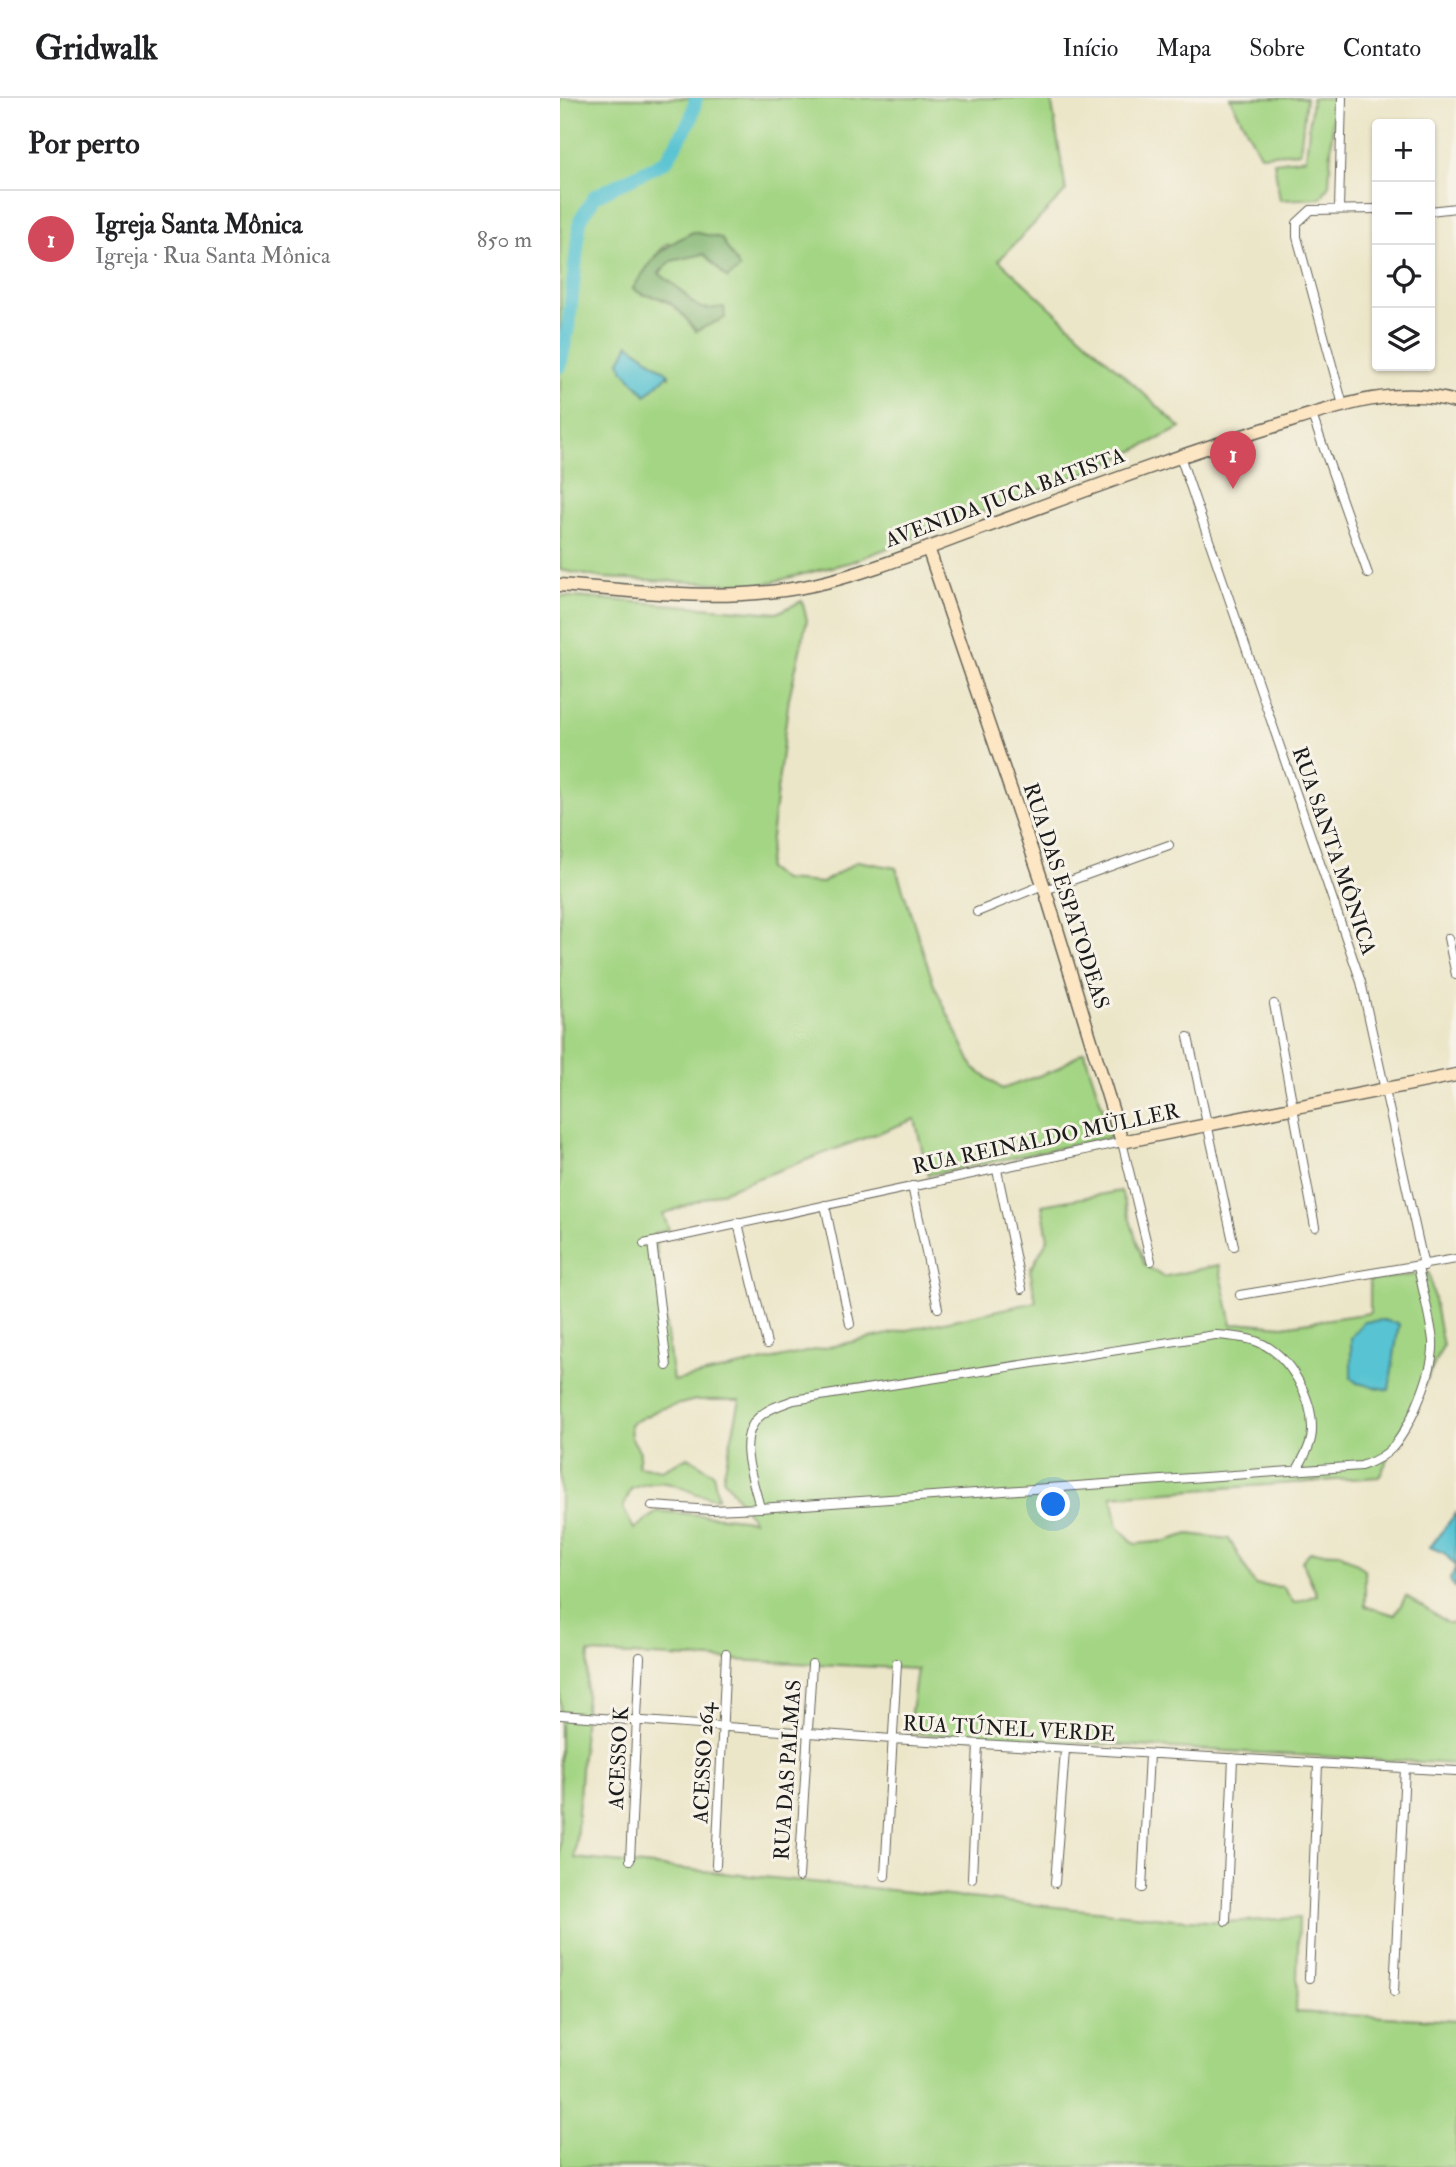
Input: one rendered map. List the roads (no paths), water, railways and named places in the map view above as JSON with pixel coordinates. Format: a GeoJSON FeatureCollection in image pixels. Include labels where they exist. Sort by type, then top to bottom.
{"type":"FeatureCollection","features":[{"type":"Feature","properties":{"kind":"street"},"geometry":{"type":"LineString","coordinates":[[1339,208],[1342,98]]}},
{"type":"Feature","properties":{"kind":"street"},"geometry":{"type":"LineString","coordinates":[[1435,210],[1456,208]]}},
{"type":"Feature","properties":{"kind":"street"},"geometry":{"type":"LineString","coordinates":[[1343,405],[1297,237],[1297,223],[1311,210],[1372,209]]}},
{"type":"Feature","properties":{"kind":"street","name":"AVENIDA JUCA BATISTA"},"geometry":{"type":"LineString","coordinates":[[560,585],[665,594],[769,593],[816,584],[928,548],[1180,456],[1343,405],[1395,396],[1456,402]]}},
{"type":"Feature","properties":{"kind":"street"},"geometry":{"type":"LineString","coordinates":[[1312,415],[1368,574]]}},
{"type":"Feature","properties":{"kind":"street","name":"RUA SANTA MÔNICA"},"geometry":{"type":"LineString","coordinates":[[652,1506],[712,1510],[760,1508],[1361,1466],[1375,1461],[1392,1447],[1406,1426],[1433,1357],[1433,1341],[1421,1266],[1361,982],[1180,456]]}},
{"type":"Feature","properties":{"kind":"street","name":"RUA DAS ESPATODEAS"},"geometry":{"type":"LineString","coordinates":[[928,548],[1044,888],[1122,1142],[1151,1261]]}},
{"type":"Feature","properties":{"kind":"street"},"geometry":{"type":"LineString","coordinates":[[977,912],[1170,845]]}},
{"type":"Feature","properties":{"kind":"street"},"geometry":{"type":"LineString","coordinates":[[1448,938],[1456,975]]}},
{"type":"Feature","properties":{"kind":"street"},"geometry":{"type":"LineString","coordinates":[[1274,1004],[1314,1227]]}},
{"type":"Feature","properties":{"kind":"street"},"geometry":{"type":"LineString","coordinates":[[1188,1037],[1234,1246]]}},
{"type":"Feature","properties":{"kind":"street","name":"RUA REINALDO MÜLLER"},"geometry":{"type":"LineString","coordinates":[[667,1366],[648,1243],[1122,1142],[1456,1075]]}},
{"type":"Feature","properties":{"kind":"street"},"geometry":{"type":"LineString","coordinates":[[998,1170],[1022,1289]]}},
{"type":"Feature","properties":{"kind":"street"},"geometry":{"type":"LineString","coordinates":[[912,1186],[938,1308]]}},
{"type":"Feature","properties":{"kind":"street"},"geometry":{"type":"LineString","coordinates":[[825,1205],[850,1324]]}},
{"type":"Feature","properties":{"kind":"street"},"geometry":{"type":"LineString","coordinates":[[738,1223],[767,1344]]}},
{"type":"Feature","properties":{"kind":"street"},"geometry":{"type":"LineString","coordinates":[[1240,1295],[1456,1259]]}},
{"type":"Feature","properties":{"kind":"street"},"geometry":{"type":"LineString","coordinates":[[760,1508],[747,1452],[748,1435],[758,1417],[794,1400],[1206,1336],[1258,1342],[1287,1363],[1304,1394],[1312,1430],[1310,1445],[1297,1470]]}},
{"type":"Feature","properties":{"kind":"street","name":"ACESSO K"},"geometry":{"type":"LineString","coordinates":[[630,1860],[639,1721],[640,1657]]}},
{"type":"Feature","properties":{"kind":"street","name":"ACESSO 264"},"geometry":{"type":"LineString","coordinates":[[716,1865],[726,1659]]}},
{"type":"Feature","properties":{"kind":"street"},"geometry":{"type":"LineString","coordinates":[[885,1876],[897,1663]]}},
{"type":"Feature","properties":{"kind":"street","name":"RUA DAS PALMAS"},"geometry":{"type":"LineString","coordinates":[[799,1877],[812,1664]]}},
{"type":"Feature","properties":{"kind":"street","name":"RUA TÚNEL VERDE"},"geometry":{"type":"LineString","coordinates":[[560,1715],[892,1740],[1456,1771]]}},
{"type":"Feature","properties":{"kind":"street"},"geometry":{"type":"LineString","coordinates":[[972,1878],[978,1745]]}},
{"type":"Feature","properties":{"kind":"street"},"geometry":{"type":"LineString","coordinates":[[1055,1883],[1065,1750]]}},
{"type":"Feature","properties":{"kind":"street"},"geometry":{"type":"LineString","coordinates":[[1142,1888],[1149,1754]]}},
{"type":"Feature","properties":{"kind":"street"},"geometry":{"type":"LineString","coordinates":[[1226,1921],[1233,1758]]}},
{"type":"Feature","properties":{"kind":"street"},"geometry":{"type":"LineString","coordinates":[[1309,1979],[1318,1764]]}},
{"type":"Feature","properties":{"kind":"street"},"geometry":{"type":"LineString","coordinates":[[1394,1992],[1405,1768]]}},
{"type":"Feature","properties":{"kind":"water"},"geometry":{"type":"Polygon","coordinates":[[[629,344],[669,374],[646,395],[624,371],[620,361],[629,344]]]}},
{"type":"Feature","properties":{"kind":"water"},"geometry":{"type":"Polygon","coordinates":[[[1383,1320],[1399,1324],[1389,1390],[1357,1383],[1351,1378],[1351,1338],[1363,1322],[1383,1320]]]}},
{"type":"Feature","properties":{"kind":"water"},"geometry":{"type":"Polygon","coordinates":[[[1456,1513],[1456,1566],[1444,1553],[1430,1547],[1456,1513]]]}},
{"type":"Feature","properties":{"kind":"water"},"geometry":{"type":"Polygon","coordinates":[[[1456,1566],[1456,1588],[1454,1588],[1450,1580],[1456,1566]]]}},
{"type":"Feature","properties":{"kind":"waterway"},"geometry":{"type":"LineString","coordinates":[[560,366],[569,322],[580,220],[595,196],[666,161],[691,119],[696,98]]}},
{"type":"Feature","properties":{"kind":"place","name":"Igreja Santa Mônica"},"geometry":{"type":"Point","coordinates":[1233,489]}}]}
